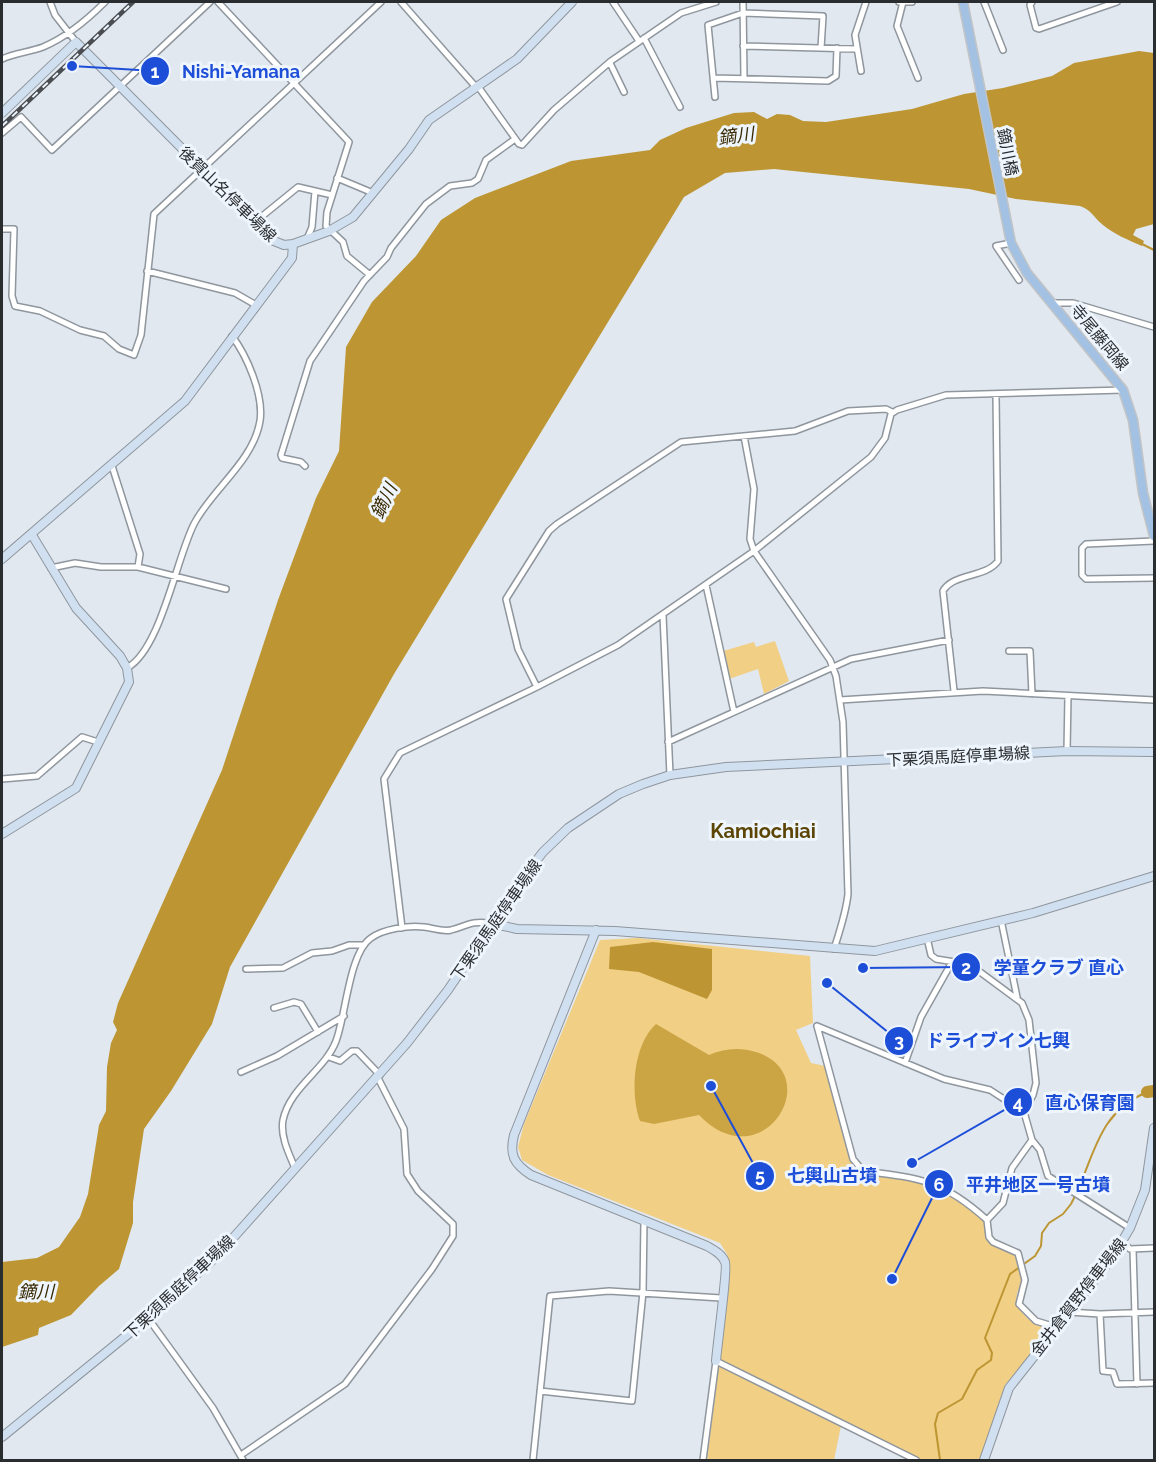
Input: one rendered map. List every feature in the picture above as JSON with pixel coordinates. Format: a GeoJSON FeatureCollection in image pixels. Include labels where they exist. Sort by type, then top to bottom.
{"type":"FeatureCollection","features":[{"type":"Feature","properties":{"kind":"main road","name":"後賀山名停車場線"},"geometry":{"type":"LineString","coordinates":[[75,42],[255,222],[279,244],[293,244],[329,231],[353,217],[429,120],[517,59],[572,2]]}},
{"type":"Feature","properties":{"kind":"main road","name":"鏑川橋"},"geometry":{"type":"LineString","coordinates":[[963,2],[1011,242]]}},
{"type":"Feature","properties":{"kind":"main road"},"geometry":{"type":"LineString","coordinates":[[2,113],[75,42]]}},
{"type":"Feature","properties":{"kind":"main road","name":"寺尾藤岡線"},"geometry":{"type":"LineString","coordinates":[[1011,242],[1027,273],[1123,390],[1134,420],[1143,493],[1155,536]]}},
{"type":"Feature","properties":{"kind":"main road"},"geometry":{"type":"LineString","coordinates":[[2,559],[185,401],[292,258],[293,244]]}},
{"type":"Feature","properties":{"kind":"main road"},"geometry":{"type":"LineString","coordinates":[[2,834],[76,788],[84,777],[98,742],[129,682],[127,668],[120,656],[81,615],[32,535]]}},
{"type":"Feature","properties":{"kind":"main road","name":"下栗須馬庭停車場線"},"geometry":{"type":"LineString","coordinates":[[2,1437],[148,1318],[217,1256],[294,1168],[379,1077],[441,999],[490,924],[543,852],[568,828],[619,794],[670,775],[726,767],[1067,751],[1155,752]]}},
{"type":"Feature","properties":{"kind":"main road"},"geometry":{"type":"LineString","coordinates":[[490,924],[517,929],[596,930],[834,950],[875,951],[1067,903],[1155,876]]}},
{"type":"Feature","properties":{"kind":"main road"},"geometry":{"type":"LineString","coordinates":[[596,930],[514,1135],[512,1158],[519,1168],[531,1175],[707,1246],[720,1255],[725,1262],[727,1274],[721,1299],[716,1361]]}},
{"type":"Feature","properties":{"kind":"main road","name":"金井倉賀野停車場線"},"geometry":{"type":"LineString","coordinates":[[984,1461],[1009,1388],[1122,1242],[1130,1228],[1145,1190],[1155,1128]]}},
{"type":"Feature","properties":{"kind":"street"},"geometry":{"type":"LineString","coordinates":[[50,2],[75,42]]}},
{"type":"Feature","properties":{"kind":"street"},"geometry":{"type":"LineString","coordinates":[[2,59],[43,47],[89,18],[105,2]]}},
{"type":"Feature","properties":{"kind":"street"},"geometry":{"type":"LineString","coordinates":[[2,133],[21,117],[52,150],[210,2]]}},
{"type":"Feature","properties":{"kind":"street"},"geometry":{"type":"LineString","coordinates":[[218,2],[292,84],[349,142],[327,212],[326,226],[343,242],[347,256],[370,275]]}},
{"type":"Feature","properties":{"kind":"street"},"geometry":{"type":"LineString","coordinates":[[2,229],[14,229],[12,296],[15,306],[40,311],[80,330],[104,336],[119,349],[134,355],[141,335],[154,214],[381,2]]}},
{"type":"Feature","properties":{"kind":"street"},"geometry":{"type":"LineString","coordinates":[[401,2],[476,86],[515,139],[522,145],[554,110],[642,39],[681,13],[716,2]]}},
{"type":"Feature","properties":{"kind":"street"},"geometry":{"type":"LineString","coordinates":[[613,2],[642,39],[680,106]]}},
{"type":"Feature","properties":{"kind":"street"},"geometry":{"type":"LineString","coordinates":[[743,2],[744,78]]}},
{"type":"Feature","properties":{"kind":"street"},"geometry":{"type":"LineString","coordinates":[[861,71],[855,35],[866,2]]}},
{"type":"Feature","properties":{"kind":"street"},"geometry":{"type":"LineString","coordinates":[[911,2],[901,2],[897,26],[918,78]]}},
{"type":"Feature","properties":{"kind":"street"},"geometry":{"type":"LineString","coordinates":[[984,2],[1004,50]]}},
{"type":"Feature","properties":{"kind":"street"},"geometry":{"type":"LineString","coordinates":[[1032,2],[1030,4],[1036,28],[1039,29],[1114,2]]}},
{"type":"Feature","properties":{"kind":"street"},"geometry":{"type":"LineString","coordinates":[[715,97],[708,25],[743,13],[823,16],[821,48]]}},
{"type":"Feature","properties":{"kind":"street"},"geometry":{"type":"LineString","coordinates":[[743,46],[857,49]]}},
{"type":"Feature","properties":{"kind":"street"},"geometry":{"type":"LineString","coordinates":[[714,78],[828,81],[836,78],[837,48]]}},
{"type":"Feature","properties":{"kind":"street"},"geometry":{"type":"LineString","coordinates":[[610,63],[624,92]]}},
{"type":"Feature","properties":{"kind":"street"},"geometry":{"type":"LineString","coordinates":[[304,466],[301,462],[282,458],[281,455],[310,361],[370,275],[387,257],[391,248],[426,204],[450,186],[472,183],[478,178],[486,159],[515,139]]}},
{"type":"Feature","properties":{"kind":"street"},"geometry":{"type":"LineString","coordinates":[[337,178],[373,193]]}},
{"type":"Feature","properties":{"kind":"street"},"geometry":{"type":"LineString","coordinates":[[255,222],[298,188],[332,195]]}},
{"type":"Feature","properties":{"kind":"street"},"geometry":{"type":"LineString","coordinates":[[307,239],[312,226],[315,191]]}},
{"type":"Feature","properties":{"kind":"street"},"geometry":{"type":"LineString","coordinates":[[1011,242],[996,246],[1019,280]]}},
{"type":"Feature","properties":{"kind":"street"},"geometry":{"type":"LineString","coordinates":[[147,271],[235,293],[256,305]]}},
{"type":"Feature","properties":{"kind":"street"},"geometry":{"type":"LineString","coordinates":[[1052,303],[1073,303],[1155,327]]}},
{"type":"Feature","properties":{"kind":"street"},"geometry":{"type":"LineString","coordinates":[[127,668],[136,663],[151,637],[193,525],[249,450],[256,435],[260,408],[251,367],[232,336]]}},
{"type":"Feature","properties":{"kind":"street"},"geometry":{"type":"LineString","coordinates":[[537,687],[518,649],[506,599],[549,531],[676,444],[795,431],[848,411],[886,409],[892,412],[946,394],[996,395],[1051,391],[1123,390]]}},
{"type":"Feature","properties":{"kind":"street"},"geometry":{"type":"LineString","coordinates":[[954,691],[944,588],[991,568],[998,561],[996,395]]}},
{"type":"Feature","properties":{"kind":"street"},"geometry":{"type":"LineString","coordinates":[[402,928],[384,779],[386,772],[400,753],[618,645],[663,615],[754,551],[871,457],[885,438],[892,412]]}},
{"type":"Feature","properties":{"kind":"street"},"geometry":{"type":"LineString","coordinates":[[744,435],[754,489],[750,539],[754,551],[833,667],[840,700],[845,762],[848,894],[846,916],[838,931],[834,950]]}},
{"type":"Feature","properties":{"kind":"street"},"geometry":{"type":"LineString","coordinates":[[112,466],[140,554],[138,567]]}},
{"type":"Feature","properties":{"kind":"street"},"geometry":{"type":"LineString","coordinates":[[1155,541],[1086,544],[1083,548],[1082,575],[1086,579],[1155,578]]}},
{"type":"Feature","properties":{"kind":"street"},"geometry":{"type":"LineString","coordinates":[[51,568],[75,563],[101,567],[138,567],[226,589]]}},
{"type":"Feature","properties":{"kind":"street"},"geometry":{"type":"LineString","coordinates":[[706,585],[734,712]]}},
{"type":"Feature","properties":{"kind":"street"},"geometry":{"type":"LineString","coordinates":[[663,615],[670,775]]}},
{"type":"Feature","properties":{"kind":"street"},"geometry":{"type":"LineString","coordinates":[[668,742],[855,658],[949,640]]}},
{"type":"Feature","properties":{"kind":"street"},"geometry":{"type":"LineString","coordinates":[[1009,651],[1030,651],[1032,694]]}},
{"type":"Feature","properties":{"kind":"street"},"geometry":{"type":"LineString","coordinates":[[840,700],[954,691],[1155,700]]}},
{"type":"Feature","properties":{"kind":"street"},"geometry":{"type":"LineString","coordinates":[[1067,751],[1068,696]]}},
{"type":"Feature","properties":{"kind":"street"},"geometry":{"type":"LineString","coordinates":[[2,779],[37,776],[82,737],[98,742]]}},
{"type":"Feature","properties":{"kind":"street"},"geometry":{"type":"LineString","coordinates":[[1001,920],[1017,997],[1029,1020],[1036,1083],[1033,1095],[1024,1112]]}},
{"type":"Feature","properties":{"kind":"street"},"geometry":{"type":"LineString","coordinates":[[294,1168],[283,1131],[283,1119],[303,1086],[329,1057],[344,1016],[363,945],[376,934],[402,928],[422,926],[450,930],[471,921],[490,924]]}},
{"type":"Feature","properties":{"kind":"street"},"geometry":{"type":"LineString","coordinates":[[927,938],[931,955],[936,959],[976,969],[1017,997]]}},
{"type":"Feature","properties":{"kind":"street"},"geometry":{"type":"LineString","coordinates":[[246,969],[283,968],[312,953],[332,951],[349,945],[363,945]]}},
{"type":"Feature","properties":{"kind":"street"},"geometry":{"type":"LineString","coordinates":[[905,1063],[921,1017],[952,962]]}},
{"type":"Feature","properties":{"kind":"street"},"geometry":{"type":"LineString","coordinates":[[274,1008],[294,1002],[300,1004],[318,1032]]}},
{"type":"Feature","properties":{"kind":"street"},"geometry":{"type":"LineString","coordinates":[[241,1072],[277,1056],[344,1016]]}},
{"type":"Feature","properties":{"kind":"street"},"geometry":{"type":"LineString","coordinates":[[1056,1327],[1036,1321],[1019,1304],[1025,1280],[1018,1253],[993,1242],[989,1237],[987,1220],[959,1196],[940,1185],[862,1171],[853,1159],[817,1026],[944,1079],[990,1090],[1024,1112],[1032,1140],[1040,1150],[1048,1176],[1130,1228]]}},
{"type":"Feature","properties":{"kind":"street"},"geometry":{"type":"LineString","coordinates":[[148,1318],[213,1408],[242,1458],[345,1384],[379,1335],[415,1294],[453,1236],[453,1224],[418,1191],[407,1174],[404,1129],[379,1077],[357,1051],[352,1051],[340,1061],[329,1057]]}},
{"type":"Feature","properties":{"kind":"street"},"geometry":{"type":"LineString","coordinates":[[987,1220],[1003,1203],[1012,1168],[1032,1140]]}},
{"type":"Feature","properties":{"kind":"street"},"geometry":{"type":"LineString","coordinates":[[1145,1190],[1155,1190]]}},
{"type":"Feature","properties":{"kind":"street"},"geometry":{"type":"LineString","coordinates":[[540,1391],[633,1401],[643,1292],[644,1220]]}},
{"type":"Feature","properties":{"kind":"street"},"geometry":{"type":"LineString","coordinates":[[1122,1242],[1133,1249],[1155,1248]]}},
{"type":"Feature","properties":{"kind":"street"},"geometry":{"type":"LineString","coordinates":[[1133,1249],[1137,1383]]}},
{"type":"Feature","properties":{"kind":"street"},"geometry":{"type":"LineString","coordinates":[[532,1461],[550,1296],[609,1291],[721,1299]]}},
{"type":"Feature","properties":{"kind":"street"},"geometry":{"type":"LineString","coordinates":[[1069,1312],[1100,1314],[1155,1312]]}},
{"type":"Feature","properties":{"kind":"street"},"geometry":{"type":"LineString","coordinates":[[1100,1314],[1103,1371],[1113,1372],[1117,1384],[1155,1383]]}},
{"type":"Feature","properties":{"kind":"street"},"geometry":{"type":"LineString","coordinates":[[703,1461],[716,1361],[916,1461]]}},
{"type":"Feature","properties":{"kind":"shaded area"},"geometry":{"type":"Polygon","coordinates":[[[775,641],[789,681],[764,694],[758,669],[729,679],[723,651],[754,642],[756,647],[775,641]]]}},
{"type":"Feature","properties":{"kind":"shaded area"},"geometry":{"type":"Polygon","coordinates":[[[638,938],[810,956],[813,1023],[796,1030],[811,1063],[825,1066],[855,1173],[885,1175],[940,1186],[985,1220],[984,1227],[992,1244],[1017,1254],[1024,1279],[1017,1293],[1016,1305],[1028,1319],[1053,1328],[1005,1385],[980,1460],[921,1460],[842,1421],[834,1460],[707,1460],[730,1271],[727,1254],[720,1243],[548,1175],[522,1160],[518,1147],[524,1124],[600,940],[638,938]]]}},
{"type":"Feature","properties":{"kind":"shaded area"},"geometry":{"type":"Polygon","coordinates":[[[656,1024],[709,1055],[740,1049],[759,1053],[778,1066],[787,1082],[786,1101],[777,1118],[763,1131],[744,1136],[722,1132],[699,1115],[654,1124],[640,1121],[635,1097],[638,1057],[648,1033],[656,1024]]]}},
{"type":"Feature","properties":{"kind":"water","name":"鏑川"},"geometry":{"type":"Polygon","coordinates":[[[1139,51],[1154,53],[1154,224],[1136,229],[1133,235],[1144,241],[1142,246],[1112,231],[1080,206],[1016,199],[969,189],[774,169],[725,173],[684,197],[394,674],[230,967],[212,1024],[171,1091],[144,1129],[133,1202],[133,1223],[119,1269],[71,1315],[39,1328],[38,1335],[2,1347],[2,1262],[37,1258],[59,1247],[80,1217],[88,1194],[99,1125],[106,1111],[107,1067],[111,1043],[117,1030],[113,1022],[118,1003],[222,770],[278,600],[316,498],[339,451],[346,347],[372,302],[416,256],[441,220],[475,198],[571,161],[650,150],[660,140],[686,128],[734,113],[754,112],[767,119],[777,114],[790,115],[803,121],[826,122],[912,109],[964,94],[1003,88],[1052,76],[1074,63],[1139,51]]]}},
{"type":"Feature","properties":{"kind":"water"},"geometry":{"type":"Polygon","coordinates":[[[653,942],[712,949],[712,990],[707,999],[639,972],[609,969],[610,947],[653,942]]]}},
{"type":"Feature","properties":{"kind":"waterway"},"geometry":{"type":"LineString","coordinates":[[1142,244],[1154,250]]}},
{"type":"Feature","properties":{"kind":"waterway"},"geometry":{"type":"LineString","coordinates":[[1147,1092],[1154,1091]]}},
{"type":"Feature","properties":{"kind":"waterway"},"geometry":{"type":"LineString","coordinates":[[940,1460],[935,1424],[938,1413],[962,1399],[977,1370],[991,1360],[992,1353],[985,1338],[1010,1274],[1035,1256],[1041,1246],[1042,1233],[1049,1223],[1063,1214],[1071,1204],[1106,1125],[1130,1101],[1147,1092]]}},
{"type":"Feature","properties":{"kind":"railway"},"geometry":{"type":"LineString","coordinates":[[2,126],[133,2]]}},
{"type":"Feature","properties":{"kind":"place","name":"Nishi-Yamana"},"geometry":{"type":"Point","coordinates":[72,66]}},
{"type":"Feature","properties":{"kind":"place","name":"学童クラブ 直心"},"geometry":{"type":"Point","coordinates":[863,968]}},
{"type":"Feature","properties":{"kind":"place","name":"ドライブイン七輿"},"geometry":{"type":"Point","coordinates":[827,983]}},
{"type":"Feature","properties":{"kind":"place","name":"七輿山古墳"},"geometry":{"type":"Point","coordinates":[711,1086]}},
{"type":"Feature","properties":{"kind":"place","name":"直心保育園"},"geometry":{"type":"Point","coordinates":[912,1163]}},
{"type":"Feature","properties":{"kind":"place","name":"平井地区一号古墳"},"geometry":{"type":"Point","coordinates":[892,1279]}},
{"type":"Feature","properties":{"kind":"district","name":"Kamiochiai"},"geometry":{"type":"Point","coordinates":[763,831]}}]}
